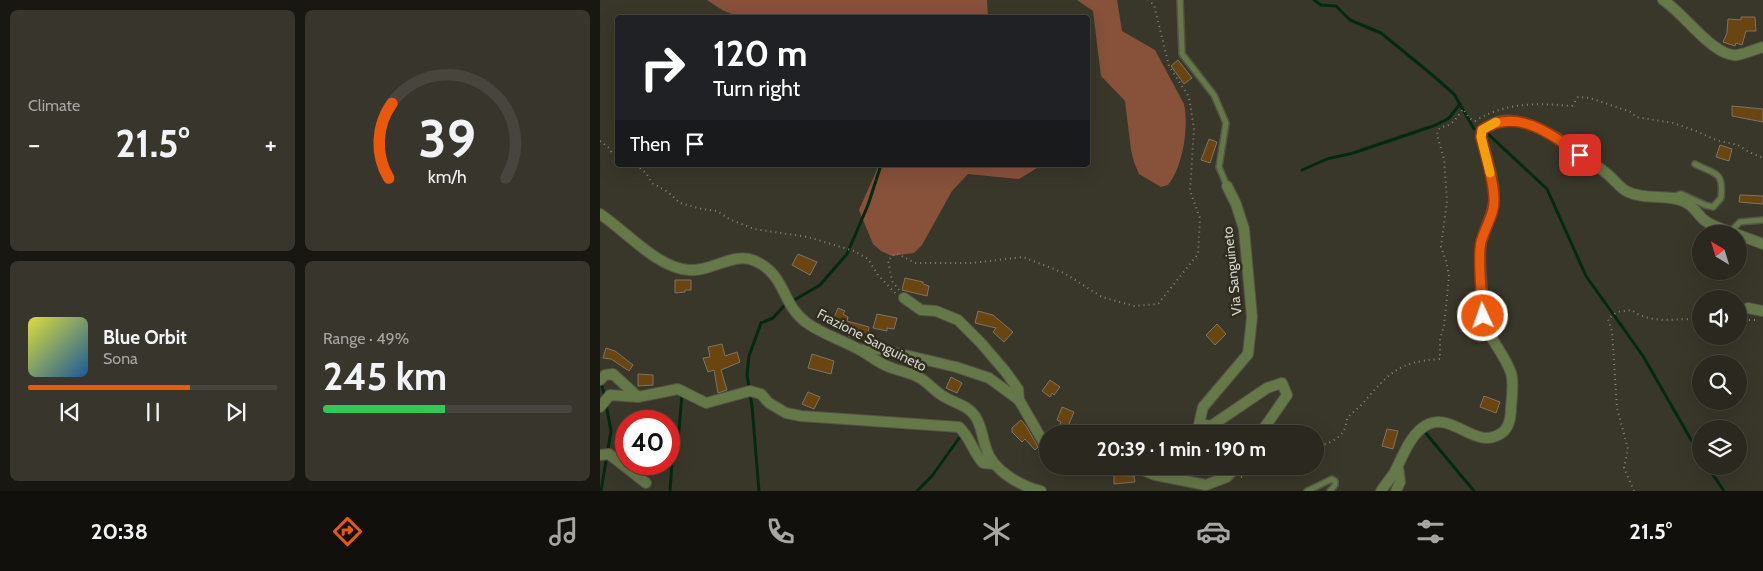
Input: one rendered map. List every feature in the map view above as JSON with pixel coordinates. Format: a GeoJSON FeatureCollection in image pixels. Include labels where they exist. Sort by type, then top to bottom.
{"type":"FeatureCollection","features":[{"type":"Feature","properties":{"kind":"street"},"geometry":{"type":"LineString","coordinates":[[1663,0],[1673,6],[1699,34],[1720,50],[1735,55],[1763,47]]}},
{"type":"Feature","properties":{"kind":"street"},"geometry":{"type":"LineString","coordinates":[[1381,491],[1398,466],[1415,435],[1424,427],[1446,422],[1482,439],[1504,432],[1509,425],[1512,376],[1506,361],[1490,337],[1483,316],[1481,242],[1492,215],[1494,199],[1492,182],[1481,137],[1482,130],[1491,124],[1514,120],[1536,127],[1561,141],[1607,174],[1625,190],[1643,197],[1670,198],[1685,201],[1704,220],[1716,225]]}},
{"type":"Feature","properties":{"kind":"street","name":"Via Sanguineto"},"geometry":{"type":"LineString","coordinates":[[1205,425],[1199,424],[1203,407],[1248,354],[1252,317],[1244,229],[1236,204],[1227,186]]}},
{"type":"Feature","properties":{"kind":"street","name":"Frazione Sanguineto"},"geometry":{"type":"LineString","coordinates":[[600,214],[658,258],[674,266],[688,270],[702,270],[735,259],[754,260],[767,267],[780,281],[792,308],[808,324],[861,350],[886,366],[919,377],[945,397],[971,411],[980,425],[986,450],[994,464]]}},
{"type":"Feature","properties":{"kind":"street"},"geometry":{"type":"LineString","coordinates":[[1748,238],[1763,244]]}},
{"type":"Feature","properties":{"kind":"street"},"geometry":{"type":"LineString","coordinates":[[903,299],[921,310],[936,310],[958,320],[982,343],[1005,371],[1018,389],[1019,400]]}},
{"type":"Feature","properties":{"kind":"street"},"geometry":{"type":"LineString","coordinates":[[1748,308],[1760,315]]}},
{"type":"Feature","properties":{"kind":"street"},"geometry":{"type":"LineString","coordinates":[[861,350],[871,348],[956,367],[989,378],[1019,400],[1039,434]]}},
{"type":"Feature","properties":{"kind":"street"},"geometry":{"type":"LineString","coordinates":[[600,380],[605,375],[613,374],[638,397]]}},
{"type":"Feature","properties":{"kind":"street","name":"Via Sanguineto"},"geometry":{"type":"LineString","coordinates":[[1212,425],[1267,388],[1282,383],[1287,395],[1266,425]]}},
{"type":"Feature","properties":{"kind":"street"},"geometry":{"type":"LineString","coordinates":[[600,407],[610,395],[638,397],[678,389],[706,403],[750,390],[761,394],[769,403],[786,413],[800,416],[959,427],[967,434],[977,457],[984,464],[994,464],[1018,481],[1041,491]]}},
{"type":"Feature","properties":{"kind":"street"},"geometry":{"type":"LineString","coordinates":[[600,455],[609,454],[646,483]]}},
{"type":"Feature","properties":{"kind":"street"},"geometry":{"type":"LineString","coordinates":[[1396,491],[1400,482],[1398,466]]}},
{"type":"Feature","properties":{"kind":"street"},"geometry":{"type":"LineString","coordinates":[[1161,475],[1206,485],[1227,478],[1229,475]]}},
{"type":"Feature","properties":{"kind":"lane"},"geometry":{"type":"LineString","coordinates":[[1180,0],[1182,54],[1214,96],[1226,123],[1219,167],[1227,186]]}},
{"type":"Feature","properties":{"kind":"lane"},"geometry":{"type":"LineString","coordinates":[[1670,198],[1681,194],[1713,207],[1721,198],[1722,184],[1718,175],[1695,164]]}},
{"type":"Feature","properties":{"kind":"lane"},"geometry":{"type":"LineString","coordinates":[[1739,225],[1740,222],[1763,220]]}},
{"type":"Feature","properties":{"kind":"lane"},"geometry":{"type":"LineString","coordinates":[[1307,491],[1332,479],[1335,481],[1335,486],[1330,491]]}},
{"type":"Feature","properties":{"kind":"path"},"geometry":{"type":"LineString","coordinates":[[903,299],[892,281],[888,260],[896,253],[915,263],[972,263],[1023,257],[1064,273],[1102,297],[1134,306],[1158,304],[1198,254],[1200,218],[1190,191],[1194,129],[1189,97],[1169,66],[1154,5],[1148,0]]}},
{"type":"Feature","properties":{"kind":"path"},"geometry":{"type":"LineString","coordinates":[[600,141],[615,154]]}},
{"type":"Feature","properties":{"kind":"path"},"geometry":{"type":"LineString","coordinates":[[638,167],[646,173],[652,183],[668,192],[680,203],[702,210],[717,211],[729,219],[754,229],[808,238],[854,251],[868,259],[878,275],[903,299]]}},
{"type":"Feature","properties":{"kind":"path"},"geometry":{"type":"LineString","coordinates":[[1634,491],[1624,468],[1628,449],[1617,408],[1612,331],[1608,319],[1617,312],[1632,310],[1640,317],[1692,319]]}},
{"type":"Feature","properties":{"kind":"path"},"geometry":{"type":"LineString","coordinates":[[1747,318],[1760,315]]}},
{"type":"Feature","properties":{"kind":"path"},"geometry":{"type":"LineString","coordinates":[[1232,475],[1238,478],[1245,475]]}},
{"type":"Feature","properties":{"kind":"shaded area"},"geometry":{"type":"Polygon","coordinates":[[[707,0],[987,0],[988,15],[734,15],[707,0]]]}},
{"type":"Feature","properties":{"kind":"shaded area"},"geometry":{"type":"Polygon","coordinates":[[[1077,0],[1117,0],[1122,31],[1155,50],[1184,104],[1186,124],[1184,146],[1178,168],[1168,185],[1161,187],[1139,174],[1131,150],[1125,101],[1101,76],[1093,11],[1077,0]]]}},
{"type":"Feature","properties":{"kind":"shaded area"},"geometry":{"type":"Polygon","coordinates":[[[878,167],[1039,167],[1019,179],[968,174],[952,191],[922,245],[914,253],[892,256],[881,251],[873,244],[859,210],[878,167]]]}},
{"type":"Feature","properties":{"kind":"building"},"geometry":{"type":"Polygon","coordinates":[[[1741,17],[1755,17],[1756,31],[1746,31],[1742,45],[1736,43],[1735,46],[1723,42],[1727,33],[1728,19],[1741,20],[1741,17]]]}},
{"type":"Feature","properties":{"kind":"building"},"geometry":{"type":"Polygon","coordinates":[[[1178,60],[1192,78],[1184,84],[1171,66],[1178,60]]]}},
{"type":"Feature","properties":{"kind":"building"},"geometry":{"type":"Polygon","coordinates":[[[1732,106],[1763,109],[1763,122],[1732,116],[1732,106]]]}},
{"type":"Feature","properties":{"kind":"building"},"geometry":{"type":"Polygon","coordinates":[[[1209,139],[1217,142],[1210,163],[1201,160],[1209,139]]]}},
{"type":"Feature","properties":{"kind":"building"},"geometry":{"type":"Polygon","coordinates":[[[1720,145],[1732,149],[1729,161],[1716,157],[1720,145]]]}},
{"type":"Feature","properties":{"kind":"building"},"geometry":{"type":"Polygon","coordinates":[[[1740,195],[1763,196],[1763,204],[1739,202],[1740,195]]]}},
{"type":"Feature","properties":{"kind":"building"},"geometry":{"type":"Polygon","coordinates":[[[798,254],[817,262],[810,275],[792,265],[798,254]]]}},
{"type":"Feature","properties":{"kind":"building"},"geometry":{"type":"Polygon","coordinates":[[[905,278],[923,282],[923,284],[929,286],[927,296],[902,290],[905,278]]]}},
{"type":"Feature","properties":{"kind":"building"},"geometry":{"type":"Polygon","coordinates":[[[675,280],[691,280],[691,290],[675,293],[675,280]]]}},
{"type":"Feature","properties":{"kind":"building"},"geometry":{"type":"Polygon","coordinates":[[[838,308],[845,311],[843,314],[848,317],[847,321],[869,327],[867,342],[848,336],[849,330],[827,322],[829,316],[834,318],[838,308]]]}},
{"type":"Feature","properties":{"kind":"building"},"geometry":{"type":"Polygon","coordinates":[[[978,311],[993,315],[1013,332],[1004,342],[993,332],[996,328],[975,323],[978,311]]]}},
{"type":"Feature","properties":{"kind":"building"},"geometry":{"type":"Polygon","coordinates":[[[877,314],[897,318],[894,329],[887,328],[887,331],[873,328],[877,314]]]}},
{"type":"Feature","properties":{"kind":"building"},"geometry":{"type":"Polygon","coordinates":[[[1217,324],[1226,334],[1215,345],[1206,335],[1217,324]]]}},
{"type":"Feature","properties":{"kind":"building"},"geometry":{"type":"Polygon","coordinates":[[[722,344],[725,356],[737,352],[740,362],[721,370],[727,390],[718,393],[714,370],[708,372],[703,358],[710,357],[708,347],[722,344]]]}},
{"type":"Feature","properties":{"kind":"building"},"geometry":{"type":"Polygon","coordinates":[[[606,348],[615,351],[633,365],[629,371],[611,359],[603,358],[606,348]]]}},
{"type":"Feature","properties":{"kind":"building"},"geometry":{"type":"Polygon","coordinates":[[[812,354],[834,361],[831,374],[808,368],[812,354]]]}},
{"type":"Feature","properties":{"kind":"building"},"geometry":{"type":"Polygon","coordinates":[[[638,374],[653,375],[653,385],[638,386],[638,374]]]}},
{"type":"Feature","properties":{"kind":"building"},"geometry":{"type":"Polygon","coordinates":[[[951,377],[962,383],[957,393],[946,388],[951,377]]]}},
{"type":"Feature","properties":{"kind":"building"},"geometry":{"type":"Polygon","coordinates":[[[1050,380],[1060,387],[1050,397],[1042,391],[1050,380]]]}},
{"type":"Feature","properties":{"kind":"building"},"geometry":{"type":"Polygon","coordinates":[[[808,392],[820,397],[814,409],[802,404],[808,392]]]}},
{"type":"Feature","properties":{"kind":"building"},"geometry":{"type":"Polygon","coordinates":[[[1484,396],[1500,402],[1496,413],[1480,407],[1484,396]]]}},
{"type":"Feature","properties":{"kind":"building"},"geometry":{"type":"Polygon","coordinates":[[[1062,407],[1074,412],[1069,424],[1071,425],[1060,425],[1061,422],[1057,420],[1062,407]]]}},
{"type":"Feature","properties":{"kind":"building"},"geometry":{"type":"Polygon","coordinates":[[[1021,420],[1038,447],[1035,450],[1025,439],[1022,442],[1012,432],[1012,428],[1021,420]]]}},
{"type":"Feature","properties":{"kind":"building"},"geometry":{"type":"Polygon","coordinates":[[[1387,429],[1398,431],[1393,449],[1382,446],[1387,429]]]}},
{"type":"Feature","properties":{"kind":"building"},"geometry":{"type":"Polygon","coordinates":[[[1114,475],[1134,476],[1135,482],[1114,484],[1114,475]]]}},
{"type":"Feature","properties":{"kind":"waterway"},"geometry":{"type":"LineString","coordinates":[[1314,0],[1321,5],[1336,6],[1350,20],[1381,33],[1454,94],[1474,129]]}},
{"type":"Feature","properties":{"kind":"waterway"},"geometry":{"type":"LineString","coordinates":[[1302,170],[1327,159],[1353,153],[1436,125],[1449,118],[1460,104]]}},
{"type":"Feature","properties":{"kind":"waterway"},"geometry":{"type":"LineString","coordinates":[[1488,134],[1547,189],[1586,276],[1643,356],[1692,441]]}},
{"type":"Feature","properties":{"kind":"waterway"},"geometry":{"type":"LineString","coordinates":[[759,491],[752,406],[747,375],[749,356],[761,323],[773,318],[784,306],[820,285],[847,254],[868,205],[880,167]]}},
{"type":"Feature","properties":{"kind":"waterway"},"geometry":{"type":"LineString","coordinates":[[601,382],[605,398]]}},
{"type":"Feature","properties":{"kind":"waterway"},"geometry":{"type":"LineString","coordinates":[[670,491],[672,461],[676,454],[682,394]]}},
{"type":"Feature","properties":{"kind":"waterway"},"geometry":{"type":"LineString","coordinates":[[601,491],[611,431],[606,404]]}},
{"type":"Feature","properties":{"kind":"waterway"},"geometry":{"type":"LineString","coordinates":[[1424,431],[1474,491]]}},
{"type":"Feature","properties":{"kind":"waterway"},"geometry":{"type":"LineString","coordinates":[[917,491],[932,476],[962,434]]}},
{"type":"Feature","properties":{"kind":"waterway"},"geometry":{"type":"LineString","coordinates":[[1713,475],[1724,491]]}},
{"type":"Feature","properties":{"kind":"slow traffic"},"geometry":{"type":"LineString","coordinates":[[1490,173],[1481,137],[1482,130],[1496,122]]}},
{"type":"Feature","properties":{"kind":"route"},"geometry":{"type":"LineString","coordinates":[[1483,316],[1481,242],[1492,215],[1494,199],[1492,182],[1481,137],[1482,130],[1491,124],[1514,120],[1536,127],[1554,136],[1580,155]]}}]}
